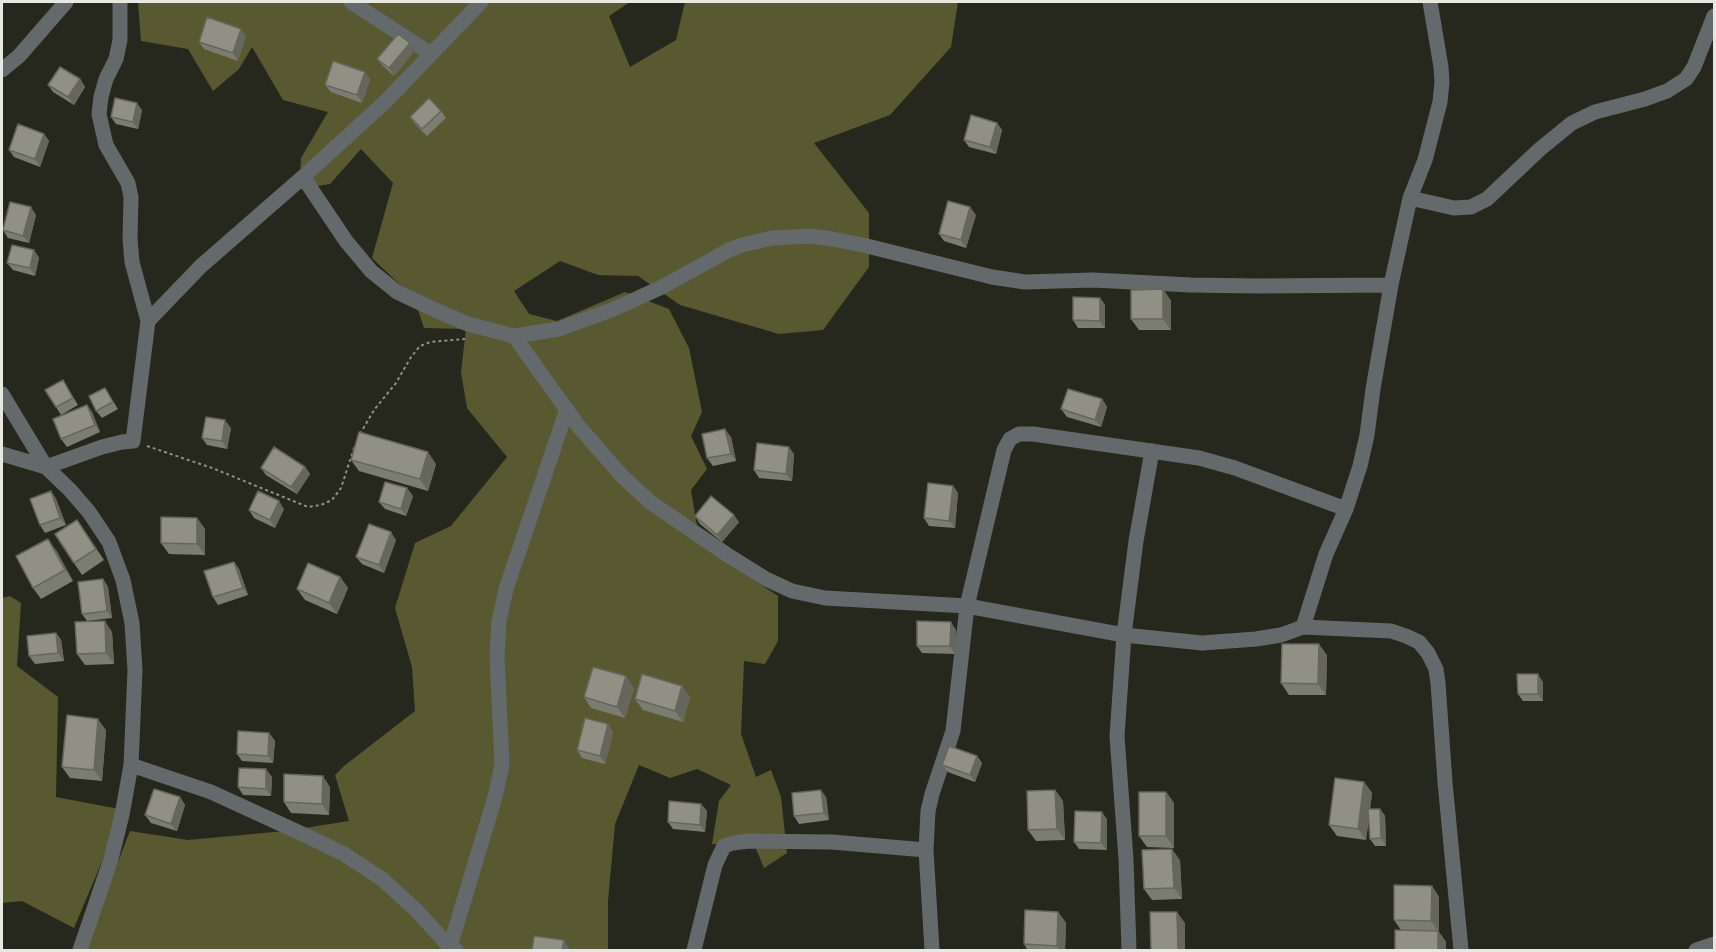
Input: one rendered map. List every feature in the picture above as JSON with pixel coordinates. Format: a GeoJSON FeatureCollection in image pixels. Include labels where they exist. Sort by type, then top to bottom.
{"type":"FeatureCollection","features":[{"type":"Feature","properties":{"kind":"street"},"geometry":{"type":"LineString","coordinates":[[2,70],[19,56],[66,2]]}},
{"type":"Feature","properties":{"kind":"street"},"geometry":{"type":"LineString","coordinates":[[2,454],[46,467],[102,447],[133,441],[148,321],[132,262],[131,197],[128,183],[106,145],[99,114],[106,79],[116,59],[120,40],[120,2]]}},
{"type":"Feature","properties":{"kind":"street"},"geometry":{"type":"LineString","coordinates":[[351,2],[431,54]]}},
{"type":"Feature","properties":{"kind":"street"},"geometry":{"type":"LineString","coordinates":[[148,321],[201,266],[386,101],[481,2]]}},
{"type":"Feature","properties":{"kind":"street"},"geometry":{"type":"LineString","coordinates":[[1303,627],[1326,554],[1346,509],[1360,466],[1391,285],[1410,198],[1425,160],[1441,92],[1441,67],[1430,2]]}},
{"type":"Feature","properties":{"kind":"street"},"geometry":{"type":"LineString","coordinates":[[1410,198],[1454,208],[1471,207],[1487,199],[1540,149],[1572,123],[1595,112],[1646,99],[1667,91],[1686,79],[1694,67],[1714,16]]}},
{"type":"Feature","properties":{"kind":"street"},"geometry":{"type":"LineString","coordinates":[[303,177],[346,241],[371,272],[397,292],[468,324],[514,336],[559,329],[614,309],[662,287],[729,250],[772,238],[811,236],[832,239],[992,277],[1025,282],[1093,280],[1236,286],[1391,285]]}},
{"type":"Feature","properties":{"kind":"street"},"geometry":{"type":"LineString","coordinates":[[514,336],[579,427],[622,476],[650,501],[726,554],[766,579],[792,591],[825,598],[967,606],[1124,635],[1202,643],[1232,642],[1281,635],[1303,627],[1391,631],[1419,642],[1436,669],[1438,683],[1461,951]]}},
{"type":"Feature","properties":{"kind":"street"},"geometry":{"type":"LineString","coordinates":[[2,394],[46,467],[82,504],[109,542],[123,580],[132,623],[135,670],[131,765],[111,859],[80,951]]}},
{"type":"Feature","properties":{"kind":"street"},"geometry":{"type":"LineString","coordinates":[[451,949],[495,797],[502,765],[497,656],[499,621],[567,409]]}},
{"type":"Feature","properties":{"kind":"street"},"geometry":{"type":"LineString","coordinates":[[932,951],[926,850],[928,811],[950,744],[955,720],[967,606],[1004,450],[1010,439],[1019,434],[1033,434],[1199,458],[1235,468],[1346,509]]}},
{"type":"Feature","properties":{"kind":"street"},"geometry":{"type":"LineString","coordinates":[[1129,951],[1126,859],[1117,736],[1124,635],[1136,541],[1152,451]]}},
{"type":"Feature","properties":{"kind":"street"},"geometry":{"type":"LineString","coordinates":[[131,765],[211,792],[344,854],[382,879],[416,910],[451,949]]}},
{"type":"Feature","properties":{"kind":"street"},"geometry":{"type":"LineString","coordinates":[[694,951],[714,865],[724,846],[748,841],[832,842],[926,850]]}},
{"type":"Feature","properties":{"kind":"street"},"geometry":{"type":"LineString","coordinates":[[1695,951],[1714,945]]}},
{"type":"Feature","properties":{"kind":"path"},"geometry":{"type":"LineString","coordinates":[[133,441],[212,468],[308,507],[321,505],[332,500],[341,488],[363,428],[420,346],[430,342],[470,339]]}},
{"type":"Feature","properties":{"kind":"shaded area"},"geometry":{"type":"Polygon","coordinates":[[[138,2],[630,2],[609,16],[630,67],[676,40],[685,2],[958,2],[951,47],[890,115],[814,143],[869,213],[869,267],[823,330],[779,334],[680,305],[638,276],[598,275],[560,261],[514,291],[529,314],[557,321],[625,292],[669,309],[689,348],[702,412],[691,436],[707,469],[691,490],[699,538],[746,575],[778,596],[778,641],[765,664],[744,661],[741,734],[756,777],[771,770],[781,797],[787,853],[764,868],[754,844],[712,844],[719,801],[731,785],[697,769],[670,778],[639,765],[615,824],[608,901],[608,950],[84,950],[130,831],[188,840],[285,831],[349,821],[335,775],[415,711],[412,667],[395,608],[415,543],[451,526],[507,457],[467,408],[461,372],[466,329],[424,328],[414,298],[372,258],[393,183],[361,149],[330,184],[299,189],[301,158],[328,112],[283,100],[252,47],[239,69],[213,91],[188,49],[141,41],[138,2]]]}},
{"type":"Feature","properties":{"kind":"shaded area"},"geometry":{"type":"Polygon","coordinates":[[[10,596],[21,603],[17,666],[58,697],[56,797],[119,809],[106,852],[74,928],[22,901],[2,903],[2,598],[10,596]]]}},
{"type":"Feature","properties":{"kind":"building"},"geometry":{"type":"Polygon","coordinates":[[[207,17],[241,29],[233,53],[199,42],[207,17]]]}},
{"type":"Feature","properties":{"kind":"building"},"geometry":{"type":"Polygon","coordinates":[[[398,34],[410,43],[389,68],[377,59],[398,34]]]}},
{"type":"Feature","properties":{"kind":"building"},"geometry":{"type":"Polygon","coordinates":[[[333,61],[365,72],[357,95],[325,85],[333,61]]]}},
{"type":"Feature","properties":{"kind":"building"},"geometry":{"type":"Polygon","coordinates":[[[60,67],[80,79],[68,97],[48,85],[60,67]]]}},
{"type":"Feature","properties":{"kind":"building"},"geometry":{"type":"Polygon","coordinates":[[[115,98],[137,103],[133,122],[111,117],[115,98]]]}},
{"type":"Feature","properties":{"kind":"building"},"geometry":{"type":"Polygon","coordinates":[[[429,98],[441,111],[422,129],[410,117],[429,98]]]}},
{"type":"Feature","properties":{"kind":"building"},"geometry":{"type":"Polygon","coordinates":[[[971,115],[997,123],[990,147],[964,140],[971,115]]]}},
{"type":"Feature","properties":{"kind":"building"},"geometry":{"type":"Polygon","coordinates":[[[18,124],[44,134],[35,159],[9,150],[18,124]]]}},
{"type":"Feature","properties":{"kind":"building"},"geometry":{"type":"Polygon","coordinates":[[[948,201],[970,207],[961,240],[939,234],[948,201]]]}},
{"type":"Feature","properties":{"kind":"building"},"geometry":{"type":"Polygon","coordinates":[[[10,202],[31,207],[23,236],[3,230],[10,202]]]}},
{"type":"Feature","properties":{"kind":"building"},"geometry":{"type":"Polygon","coordinates":[[[12,245],[34,250],[30,268],[7,263],[12,245]]]}},
{"type":"Feature","properties":{"kind":"building"},"geometry":{"type":"Polygon","coordinates":[[[1163,289],[1163,319],[1131,319],[1131,290],[1163,289]]]}},
{"type":"Feature","properties":{"kind":"building"},"geometry":{"type":"Polygon","coordinates":[[[1073,297],[1100,298],[1100,321],[1073,320],[1073,297]]]}},
{"type":"Feature","properties":{"kind":"building"},"geometry":{"type":"Polygon","coordinates":[[[63,380],[73,398],[56,407],[45,390],[63,380]]]}},
{"type":"Feature","properties":{"kind":"building"},"geometry":{"type":"Polygon","coordinates":[[[105,388],[113,402],[96,411],[89,396],[105,388]]]}},
{"type":"Feature","properties":{"kind":"building"},"geometry":{"type":"Polygon","coordinates":[[[1068,389],[1102,399],[1095,420],[1061,409],[1068,389]]]}},
{"type":"Feature","properties":{"kind":"building"},"geometry":{"type":"Polygon","coordinates":[[[87,405],[95,425],[61,439],[53,419],[87,405]]]}},
{"type":"Feature","properties":{"kind":"building"},"geometry":{"type":"Polygon","coordinates":[[[206,417],[225,420],[222,441],[202,438],[206,417]]]}},
{"type":"Feature","properties":{"kind":"building"},"geometry":{"type":"Polygon","coordinates":[[[725,429],[731,454],[707,458],[702,434],[725,429]]]}},
{"type":"Feature","properties":{"kind":"building"},"geometry":{"type":"Polygon","coordinates":[[[359,432],[428,452],[420,479],[351,460],[359,432]]]}},
{"type":"Feature","properties":{"kind":"building"},"geometry":{"type":"Polygon","coordinates":[[[757,443],[789,447],[786,474],[754,470],[757,443]]]}},
{"type":"Feature","properties":{"kind":"building"},"geometry":{"type":"Polygon","coordinates":[[[274,447],[305,467],[291,487],[261,468],[274,447]]]}},
{"type":"Feature","properties":{"kind":"building"},"geometry":{"type":"Polygon","coordinates":[[[385,482],[407,488],[401,509],[379,502],[385,482]]]}},
{"type":"Feature","properties":{"kind":"building"},"geometry":{"type":"Polygon","coordinates":[[[928,483],[953,486],[949,521],[924,518],[928,483]]]}},
{"type":"Feature","properties":{"kind":"building"},"geometry":{"type":"Polygon","coordinates":[[[51,491],[60,518],[40,525],[30,499],[51,491]]]}},
{"type":"Feature","properties":{"kind":"building"},"geometry":{"type":"Polygon","coordinates":[[[258,491],[279,501],[270,520],[249,510],[258,491]]]}},
{"type":"Feature","properties":{"kind":"building"},"geometry":{"type":"Polygon","coordinates":[[[711,496],[734,515],[717,535],[695,516],[711,496]]]}},
{"type":"Feature","properties":{"kind":"building"},"geometry":{"type":"Polygon","coordinates":[[[161,517],[197,518],[197,544],[161,543],[161,517]]]}},
{"type":"Feature","properties":{"kind":"building"},"geometry":{"type":"Polygon","coordinates":[[[77,520],[96,549],[74,563],[55,534],[77,520]]]}},
{"type":"Feature","properties":{"kind":"building"},"geometry":{"type":"Polygon","coordinates":[[[369,524],[391,532],[379,565],[356,557],[369,524]]]}},
{"type":"Feature","properties":{"kind":"building"},"geometry":{"type":"Polygon","coordinates":[[[48,539],[65,570],[33,588],[16,556],[48,539]]]}},
{"type":"Feature","properties":{"kind":"building"},"geometry":{"type":"Polygon","coordinates":[[[234,562],[243,588],[213,597],[204,571],[234,562]]]}},
{"type":"Feature","properties":{"kind":"building"},"geometry":{"type":"Polygon","coordinates":[[[308,563],[340,577],[329,603],[297,589],[308,563]]]}},
{"type":"Feature","properties":{"kind":"building"},"geometry":{"type":"Polygon","coordinates":[[[103,579],[107,611],[82,614],[78,582],[103,579]]]}},
{"type":"Feature","properties":{"kind":"building"},"geometry":{"type":"Polygon","coordinates":[[[105,621],[106,653],[77,654],[75,622],[105,621]]]}},
{"type":"Feature","properties":{"kind":"building"},"geometry":{"type":"Polygon","coordinates":[[[917,621],[951,622],[950,646],[917,646],[917,621]]]}},
{"type":"Feature","properties":{"kind":"building"},"geometry":{"type":"Polygon","coordinates":[[[56,633],[58,653],[29,656],[27,636],[56,633]]]}},
{"type":"Feature","properties":{"kind":"building"},"geometry":{"type":"Polygon","coordinates":[[[1282,644],[1319,644],[1318,684],[1281,683],[1282,644]]]}},
{"type":"Feature","properties":{"kind":"building"},"geometry":{"type":"Polygon","coordinates":[[[593,667],[626,676],[617,707],[584,697],[593,667]]]}},
{"type":"Feature","properties":{"kind":"building"},"geometry":{"type":"Polygon","coordinates":[[[642,674],[682,686],[675,711],[635,699],[642,674]]]}},
{"type":"Feature","properties":{"kind":"building"},"geometry":{"type":"Polygon","coordinates":[[[1517,674],[1538,674],[1538,694],[1518,694],[1517,674]]]}},
{"type":"Feature","properties":{"kind":"building"},"geometry":{"type":"Polygon","coordinates":[[[67,715],[98,719],[94,770],[62,767],[67,715]]]}},
{"type":"Feature","properties":{"kind":"building"},"geometry":{"type":"Polygon","coordinates":[[[585,718],[608,724],[600,756],[577,750],[585,718]]]}},
{"type":"Feature","properties":{"kind":"building"},"geometry":{"type":"Polygon","coordinates":[[[238,731],[269,733],[268,756],[237,754],[238,731]]]}},
{"type":"Feature","properties":{"kind":"building"},"geometry":{"type":"Polygon","coordinates":[[[949,746],[977,756],[970,775],[942,765],[949,746]]]}},
{"type":"Feature","properties":{"kind":"building"},"geometry":{"type":"Polygon","coordinates":[[[239,768],[266,769],[266,789],[238,787],[239,768]]]}},
{"type":"Feature","properties":{"kind":"building"},"geometry":{"type":"Polygon","coordinates":[[[284,774],[323,776],[322,804],[284,802],[284,774]]]}},
{"type":"Feature","properties":{"kind":"building"},"geometry":{"type":"Polygon","coordinates":[[[1335,778],[1364,782],[1358,829],[1329,825],[1335,778]]]}},
{"type":"Feature","properties":{"kind":"building"},"geometry":{"type":"Polygon","coordinates":[[[154,789],[180,797],[171,824],[145,815],[154,789]]]}},
{"type":"Feature","properties":{"kind":"building"},"geometry":{"type":"Polygon","coordinates":[[[821,790],[824,813],[794,816],[792,793],[821,790]]]}},
{"type":"Feature","properties":{"kind":"building"},"geometry":{"type":"Polygon","coordinates":[[[1055,790],[1057,829],[1028,830],[1027,791],[1055,790]]]}},
{"type":"Feature","properties":{"kind":"building"},"geometry":{"type":"Polygon","coordinates":[[[1139,792],[1166,792],[1166,836],[1139,836],[1139,792]]]}},
{"type":"Feature","properties":{"kind":"building"},"geometry":{"type":"Polygon","coordinates":[[[669,801],[701,804],[700,825],[668,822],[669,801]]]}},
{"type":"Feature","properties":{"kind":"building"},"geometry":{"type":"Polygon","coordinates":[[[1368,809],[1380,809],[1381,838],[1370,839],[1368,809]]]}},
{"type":"Feature","properties":{"kind":"building"},"geometry":{"type":"Polygon","coordinates":[[[1075,811],[1102,812],[1101,843],[1074,842],[1075,811]]]}},
{"type":"Feature","properties":{"kind":"building"},"geometry":{"type":"Polygon","coordinates":[[[1172,849],[1174,888],[1144,889],[1142,850],[1172,849]]]}},
{"type":"Feature","properties":{"kind":"building"},"geometry":{"type":"Polygon","coordinates":[[[1394,885],[1432,886],[1431,921],[1394,920],[1394,885]]]}},
{"type":"Feature","properties":{"kind":"building"},"geometry":{"type":"Polygon","coordinates":[[[1025,910],[1058,912],[1057,946],[1024,944],[1025,910]]]}},
{"type":"Feature","properties":{"kind":"building"},"geometry":{"type":"Polygon","coordinates":[[[1150,912],[1177,912],[1178,950],[1151,951],[1150,912]]]}},
{"type":"Feature","properties":{"kind":"building"},"geometry":{"type":"Polygon","coordinates":[[[1395,930],[1438,931],[1438,951],[1395,951],[1395,930]]]}},
{"type":"Feature","properties":{"kind":"building"},"geometry":{"type":"Polygon","coordinates":[[[534,936],[564,940],[562,951],[532,951],[534,936]]]}}]}
